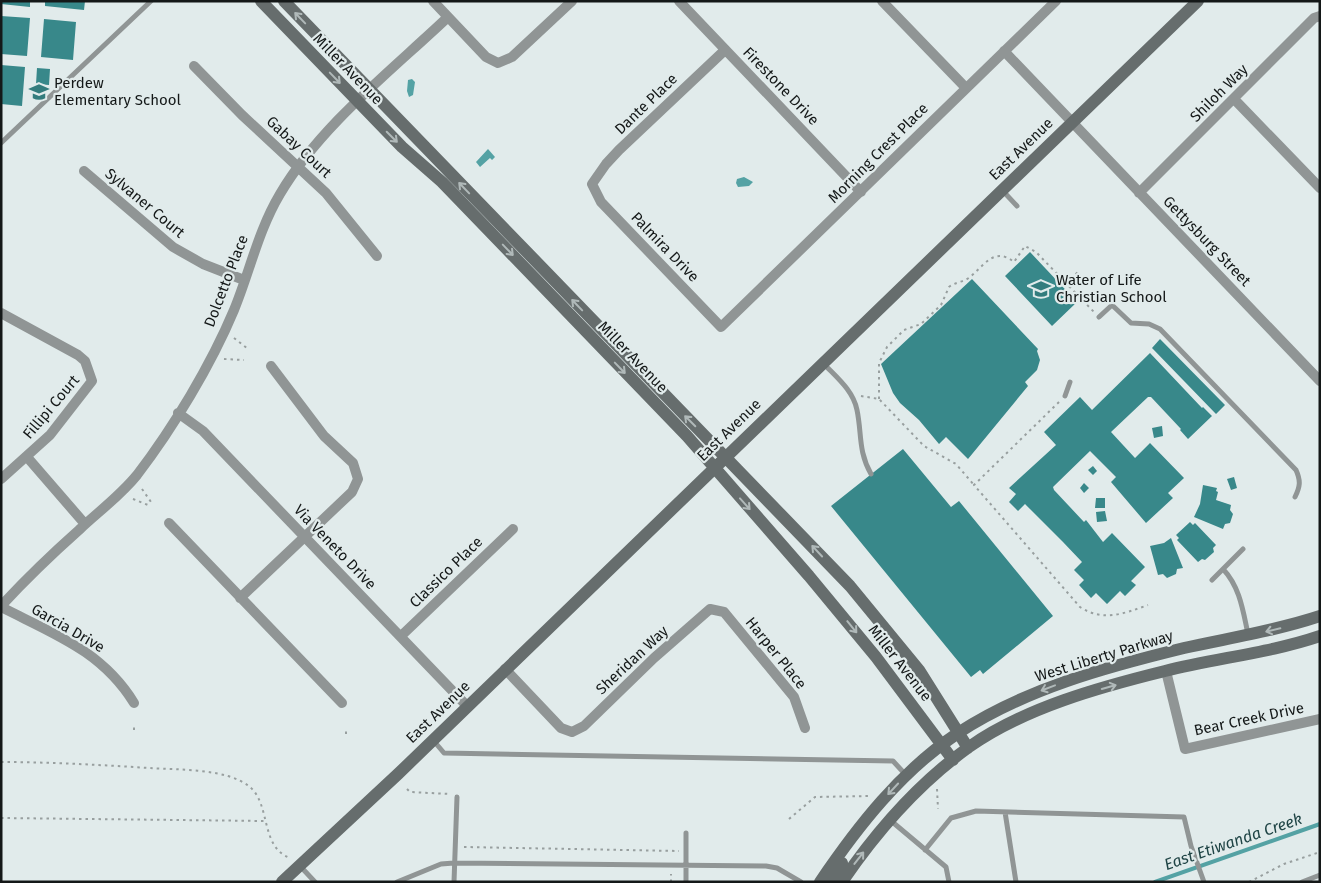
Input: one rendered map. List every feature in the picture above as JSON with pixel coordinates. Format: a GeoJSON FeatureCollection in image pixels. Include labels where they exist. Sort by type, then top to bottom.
{"type":"FeatureCollection","features":[{"type":"Feature","properties":{"kind":"main road","name":"Miller Avenue"},"geometry":{"type":"LineString","coordinates":[[261,1],[402,147],[442,182],[714,467],[809,576],[870,650],[953,760]]}},
{"type":"Feature","properties":{"kind":"main road","name":"Miller Avenue"},"geometry":{"type":"LineString","coordinates":[[284,1],[797,529],[877,617],[919,670],[968,748]]}},
{"type":"Feature","properties":{"kind":"main road","name":"East Avenue"},"geometry":{"type":"LineString","coordinates":[[282,882],[432,740],[724,456],[1198,1]]}},
{"type":"Feature","properties":{"kind":"main road","name":"West Liberty Parkway"},"geometry":{"type":"LineString","coordinates":[[820,882],[871,812],[906,775],[959,732],[1007,706],[1063,683],[1158,655],[1248,635],[1320,616]]}},
{"type":"Feature","properties":{"kind":"main road","name":"West Liberty Parkway"},"geometry":{"type":"LineString","coordinates":[[842,882],[889,820],[968,748],[1008,726],[1062,702],[1166,671],[1268,650],[1320,636]]}},
{"type":"Feature","properties":{"kind":"main road"},"geometry":{"type":"LineString","coordinates":[[831,882],[842,865],[842,851]]}},
{"type":"Feature","properties":{"kind":"street"},"geometry":{"type":"LineString","coordinates":[[433,1],[486,57],[498,63],[512,57],[572,1]]}},
{"type":"Feature","properties":{"kind":"street","name":"Firestone Drive"},"geometry":{"type":"LineString","coordinates":[[678,1],[861,192]]}},
{"type":"Feature","properties":{"kind":"street"},"geometry":{"type":"LineString","coordinates":[[882,1],[966,88]]}},
{"type":"Feature","properties":{"kind":"street","name":"Morning Crest Place"},"geometry":{"type":"LineString","coordinates":[[721,327],[1056,1]]}},
{"type":"Feature","properties":{"kind":"street","name":"Shiloh Way"},"geometry":{"type":"LineString","coordinates":[[1139,192],[1314,18],[1320,16]]}},
{"type":"Feature","properties":{"kind":"street","name":"Dolcetto Place"},"geometry":{"type":"LineString","coordinates":[[1,607],[37,567],[120,494],[136,476],[202,375],[234,310],[267,219],[299,166],[318,142],[370,90],[448,17]]}},
{"type":"Feature","properties":{"kind":"street","name":"Dante Place"},"geometry":{"type":"LineString","coordinates":[[592,184],[613,157],[725,50]]}},
{"type":"Feature","properties":{"kind":"street","name":"Gettysburg Street"},"geometry":{"type":"LineString","coordinates":[[1004,51],[1320,380]]}},
{"type":"Feature","properties":{"kind":"street","name":"Gabay Court"},"geometry":{"type":"LineString","coordinates":[[194,66],[242,115],[299,166],[336,203],[377,256]]}},
{"type":"Feature","properties":{"kind":"street"},"geometry":{"type":"LineString","coordinates":[[1234,99],[1320,188]]}},
{"type":"Feature","properties":{"kind":"street","name":"Sylvaner Court"},"geometry":{"type":"LineString","coordinates":[[84,171],[173,247],[203,264],[244,280]]}},
{"type":"Feature","properties":{"kind":"street","name":"Palmira Drive"},"geometry":{"type":"LineString","coordinates":[[592,184],[601,202],[721,327]]}},
{"type":"Feature","properties":{"kind":"street","name":"Fillipi Court"},"geometry":{"type":"LineString","coordinates":[[1,312],[78,355],[85,361],[92,381],[87,390],[50,435],[1,479]]}},
{"type":"Feature","properties":{"kind":"street"},"geometry":{"type":"LineString","coordinates":[[240,598],[352,492],[358,479],[353,463],[315,425],[271,366]]}},
{"type":"Feature","properties":{"kind":"street","name":"Via Veneto Drive"},"geometry":{"type":"LineString","coordinates":[[178,413],[203,431],[467,706]]}},
{"type":"Feature","properties":{"kind":"street"},"geometry":{"type":"LineString","coordinates":[[27,457],[85,524]]}},
{"type":"Feature","properties":{"kind":"street"},"geometry":{"type":"LineString","coordinates":[[168,523],[342,703]]}},
{"type":"Feature","properties":{"kind":"street","name":"Classico Place"},"geometry":{"type":"LineString","coordinates":[[400,636],[513,529]]}},
{"type":"Feature","properties":{"kind":"street","name":"Garcia Drive"},"geometry":{"type":"LineString","coordinates":[[1,607],[96,658],[122,684],[134,703]]}},
{"type":"Feature","properties":{"kind":"street","name":"Sheridan Way"},"geometry":{"type":"LineString","coordinates":[[505,669],[561,728],[572,732],[584,726],[654,658],[710,609]]}},
{"type":"Feature","properties":{"kind":"street","name":"Harper Place"},"geometry":{"type":"LineString","coordinates":[[710,609],[724,612],[794,696],[805,728]]}},
{"type":"Feature","properties":{"kind":"street","name":"Bear Creek Drive"},"geometry":{"type":"LineString","coordinates":[[1166,671],[1185,749],[1320,719]]}},
{"type":"Feature","properties":{"kind":"lane"},"geometry":{"type":"LineString","coordinates":[[1,143],[152,1]]}},
{"type":"Feature","properties":{"kind":"lane"},"geometry":{"type":"LineString","coordinates":[[1002,190],[1017,206]]}},
{"type":"Feature","properties":{"kind":"lane"},"geometry":{"type":"LineString","coordinates":[[1099,317],[1112,305],[1131,323],[1149,324],[1160,329],[1296,470],[1300,479],[1295,497]]}},
{"type":"Feature","properties":{"kind":"lane"},"geometry":{"type":"LineString","coordinates":[[822,363],[851,394],[857,409],[860,446],[871,474]]}},
{"type":"Feature","properties":{"kind":"lane"},"geometry":{"type":"LineString","coordinates":[[1065,396],[1070,382]]}},
{"type":"Feature","properties":{"kind":"lane"},"geometry":{"type":"LineString","coordinates":[[1212,580],[1243,549]]}},
{"type":"Feature","properties":{"kind":"lane"},"geometry":{"type":"LineString","coordinates":[[1223,569],[1232,578],[1237,589],[1248,635]]}},
{"type":"Feature","properties":{"kind":"lane"},"geometry":{"type":"LineString","coordinates":[[432,740],[444,752],[893,761],[906,775]]}},
{"type":"Feature","properties":{"kind":"lane"},"geometry":{"type":"LineString","coordinates":[[454,882],[457,797]]}},
{"type":"Feature","properties":{"kind":"lane"},"geometry":{"type":"LineString","coordinates":[[926,850],[952,818],[976,811],[1184,817],[1191,846],[1204,882]]}},
{"type":"Feature","properties":{"kind":"lane"},"geometry":{"type":"LineString","coordinates":[[1005,812],[1016,882]]}},
{"type":"Feature","properties":{"kind":"lane"},"geometry":{"type":"LineString","coordinates":[[889,820],[946,867],[950,882]]}},
{"type":"Feature","properties":{"kind":"lane"},"geometry":{"type":"LineString","coordinates":[[686,833],[686,882]]}},
{"type":"Feature","properties":{"kind":"lane"},"geometry":{"type":"LineString","coordinates":[[300,863],[315,882]]}},
{"type":"Feature","properties":{"kind":"lane"},"geometry":{"type":"LineString","coordinates":[[397,882],[441,864],[766,866],[777,868],[801,882]]}},
{"type":"Feature","properties":{"kind":"lane"},"geometry":{"type":"LineString","coordinates":[[1302,882],[1320,875]]}},
{"type":"Feature","properties":{"kind":"path"},"geometry":{"type":"LineString","coordinates":[[879,398],[879,363],[891,342],[904,330],[921,324],[942,304],[949,288],[971,276],[989,258],[1000,256],[1014,262],[1025,246],[1036,252],[1099,317]]}},
{"type":"Feature","properties":{"kind":"path"},"geometry":{"type":"LineString","coordinates":[[1066,283],[1079,271]]}},
{"type":"Feature","properties":{"kind":"path"},"geometry":{"type":"LineString","coordinates":[[234,338],[248,349]]}},
{"type":"Feature","properties":{"kind":"path"},"geometry":{"type":"LineString","coordinates":[[223,358],[244,360]]}},
{"type":"Feature","properties":{"kind":"path"},"geometry":{"type":"LineString","coordinates":[[851,394],[879,398],[924,446],[956,464],[1080,607],[1089,613],[1109,617],[1148,605]]}},
{"type":"Feature","properties":{"kind":"path"},"geometry":{"type":"LineString","coordinates":[[974,485],[1065,396]]}},
{"type":"Feature","properties":{"kind":"path"},"geometry":{"type":"LineString","coordinates":[[142,489],[151,502]]}},
{"type":"Feature","properties":{"kind":"path"},"geometry":{"type":"LineString","coordinates":[[133,499],[148,504]]}},
{"type":"Feature","properties":{"kind":"path"},"geometry":{"type":"LineString","coordinates":[[1,762],[78,763],[193,770],[230,778],[243,783],[256,794],[272,841],[286,856],[300,863]]}},
{"type":"Feature","properties":{"kind":"path"},"geometry":{"type":"LineString","coordinates":[[406,789],[410,792],[443,792],[457,797]]}},
{"type":"Feature","properties":{"kind":"path"},"geometry":{"type":"LineString","coordinates":[[936,789],[938,809]]}},
{"type":"Feature","properties":{"kind":"path"},"geometry":{"type":"LineString","coordinates":[[790,819],[815,797],[871,796]]}},
{"type":"Feature","properties":{"kind":"path"},"geometry":{"type":"LineString","coordinates":[[1,818],[265,821]]}},
{"type":"Feature","properties":{"kind":"path"},"geometry":{"type":"LineString","coordinates":[[455,844],[466,848],[686,851]]}},
{"type":"Feature","properties":{"kind":"path"},"geometry":{"type":"LineString","coordinates":[[1249,882],[1284,864],[1320,852]]}},
{"type":"Feature","properties":{"kind":"water"},"geometry":{"type":"Polygon","coordinates":[[[412,79],[415,82],[413,95],[409,97],[407,91],[408,80],[412,79]]]}},
{"type":"Feature","properties":{"kind":"water"},"geometry":{"type":"Polygon","coordinates":[[[488,149],[495,157],[492,160],[490,158],[480,167],[476,162],[488,149]]]}},
{"type":"Feature","properties":{"kind":"water"},"geometry":{"type":"Polygon","coordinates":[[[744,177],[753,182],[749,186],[738,187],[737,179],[744,177]]]}},
{"type":"Feature","properties":{"kind":"building"},"geometry":{"type":"Polygon","coordinates":[[[1,1],[30,1],[30,7],[1,4],[1,1]]]}},
{"type":"Feature","properties":{"kind":"building"},"geometry":{"type":"Polygon","coordinates":[[[45,1],[85,1],[84,10],[45,6],[45,1]]]}},
{"type":"Feature","properties":{"kind":"building"},"geometry":{"type":"Polygon","coordinates":[[[1,16],[30,18],[27,56],[1,54],[1,16]]]}},
{"type":"Feature","properties":{"kind":"building"},"geometry":{"type":"Polygon","coordinates":[[[44,19],[76,22],[73,60],[41,57],[44,19]]]}},
{"type":"Feature","properties":{"kind":"building"},"geometry":{"type":"Polygon","coordinates":[[[1,65],[25,67],[22,106],[1,104],[1,65]]]}},
{"type":"Feature","properties":{"kind":"building"},"geometry":{"type":"Polygon","coordinates":[[[37,68],[50,69],[49,85],[36,84],[37,68]]]}},
{"type":"Feature","properties":{"kind":"building","name":"Water of Life Christian School"},"geometry":{"type":"Polygon","coordinates":[[[1030,252],[1077,302],[1052,326],[1005,276],[1030,252]]]}},
{"type":"Feature","properties":{"kind":"building"},"geometry":{"type":"Polygon","coordinates":[[[972,279],[1038,349],[1040,360],[1037,370],[1025,382],[1028,386],[968,459],[946,437],[939,444],[919,420],[900,403],[893,393],[881,364],[972,279]]]}},
{"type":"Feature","properties":{"kind":"building"},"geometry":{"type":"Polygon","coordinates":[[[1160,339],[1225,405],[1216,414],[1152,348],[1160,339]]]}},
{"type":"Feature","properties":{"kind":"building"},"geometry":{"type":"Polygon","coordinates":[[[1150,353],[1202,408],[1212,416],[1188,439],[1151,397],[1148,397],[1111,432],[1135,458],[1150,443],[1184,478],[1168,493],[1173,498],[1146,523],[1111,482],[1116,477],[1090,451],[1053,487],[1084,522],[1086,520],[1103,542],[1112,533],[1145,567],[1131,581],[1136,585],[1125,596],[1120,591],[1107,604],[1096,593],[1091,598],[1079,585],[1084,580],[1074,570],[1082,562],[1025,504],[1018,511],[1009,502],[1016,494],[1009,488],[1056,445],[1044,432],[1080,397],[1092,410],[1150,353]]]}},
{"type":"Feature","properties":{"kind":"building"},"geometry":{"type":"Polygon","coordinates":[[[1162,426],[1163,436],[1154,438],[1152,428],[1162,426]]]}},
{"type":"Feature","properties":{"kind":"building"},"geometry":{"type":"Polygon","coordinates":[[[903,449],[951,507],[959,501],[1053,616],[983,674],[980,670],[971,677],[831,506],[903,449]]]}},
{"type":"Feature","properties":{"kind":"building"},"geometry":{"type":"Polygon","coordinates":[[[1093,466],[1097,471],[1093,475],[1088,470],[1093,466]]]}},
{"type":"Feature","properties":{"kind":"building"},"geometry":{"type":"Polygon","coordinates":[[[1234,477],[1237,488],[1231,490],[1227,479],[1234,477]]]}},
{"type":"Feature","properties":{"kind":"building"},"geometry":{"type":"Polygon","coordinates":[[[1084,483],[1089,488],[1084,493],[1080,488],[1084,483]]]}},
{"type":"Feature","properties":{"kind":"building"},"geometry":{"type":"Polygon","coordinates":[[[1203,485],[1217,488],[1216,500],[1231,505],[1230,510],[1233,514],[1230,523],[1225,524],[1223,529],[1194,517],[1200,504],[1203,485]]]}},
{"type":"Feature","properties":{"kind":"building"},"geometry":{"type":"Polygon","coordinates":[[[1096,498],[1105,498],[1105,508],[1095,508],[1096,498]]]}},
{"type":"Feature","properties":{"kind":"building"},"geometry":{"type":"Polygon","coordinates":[[[1105,511],[1107,521],[1097,522],[1096,512],[1105,511]]]}},
{"type":"Feature","properties":{"kind":"building"},"geometry":{"type":"Polygon","coordinates":[[[1190,522],[1193,525],[1195,523],[1216,545],[1213,548],[1214,552],[1205,560],[1202,559],[1198,562],[1177,540],[1179,538],[1176,535],[1190,522]]]}},
{"type":"Feature","properties":{"kind":"building"},"geometry":{"type":"Polygon","coordinates":[[[1171,538],[1183,568],[1177,569],[1176,574],[1167,578],[1163,574],[1158,575],[1150,546],[1164,543],[1171,538]]]}},
{"type":"Feature","properties":{"kind":"waterway","name":"East Etiwanda Creek"},"geometry":{"type":"LineString","coordinates":[[1155,882],[1320,824]]}},
{"type":"Feature","properties":{"kind":"place","name":"Perdew Elementary School"},"geometry":{"type":"Point","coordinates":[39,92]}},
{"type":"Feature","properties":{"kind":"place","name":"Water of Life Christian School"},"geometry":{"type":"Point","coordinates":[1041,289]}}]}
